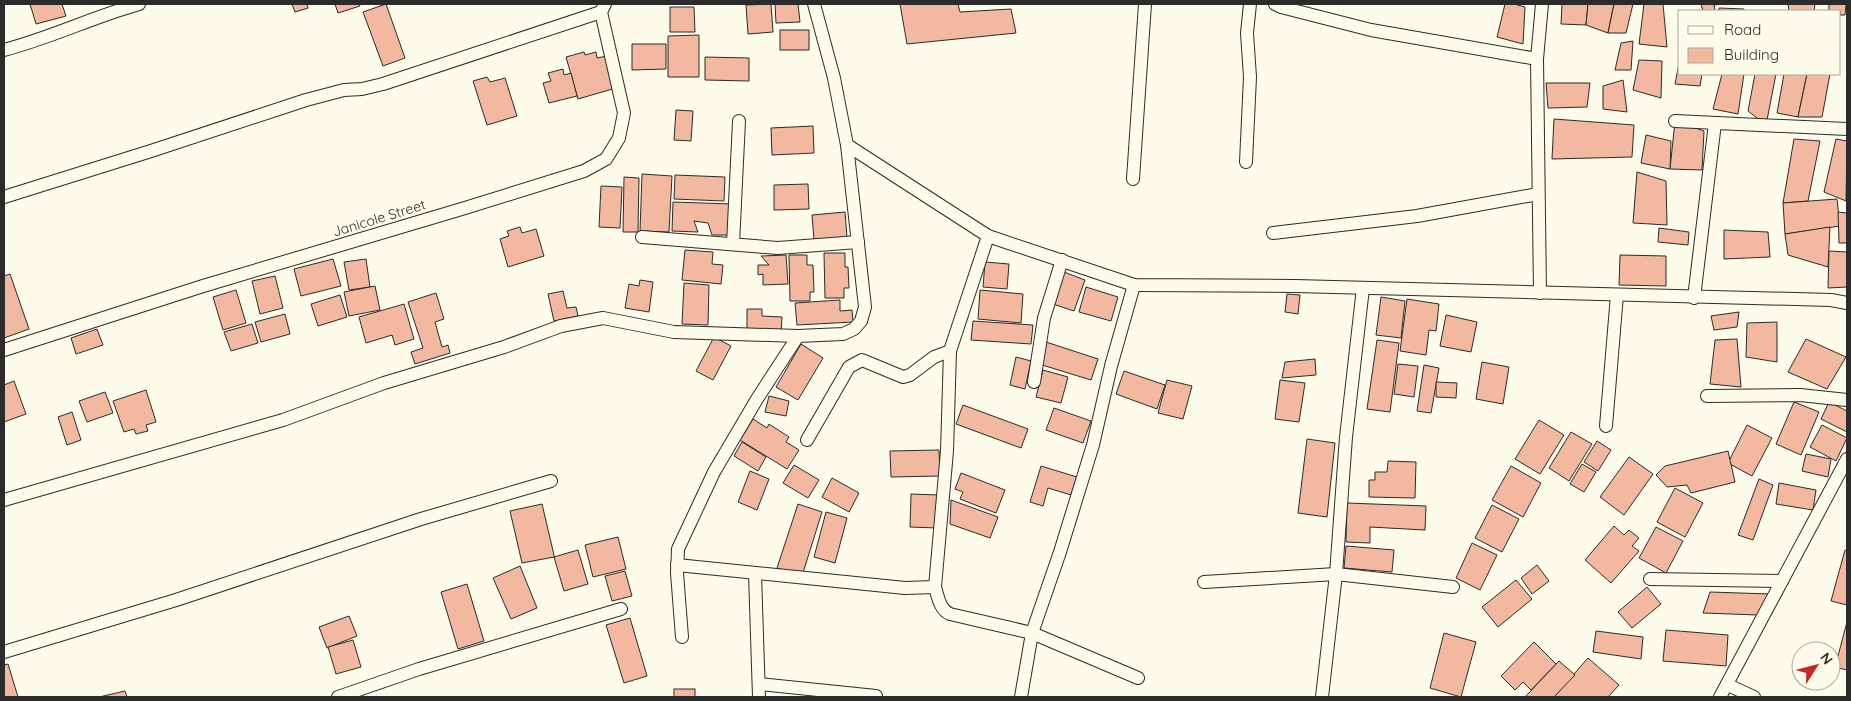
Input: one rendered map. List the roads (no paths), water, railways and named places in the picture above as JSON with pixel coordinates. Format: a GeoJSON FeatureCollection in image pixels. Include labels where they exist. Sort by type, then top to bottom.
{"type":"FeatureCollection","features":[{"type":"Feature","properties":{"kind":"street"},"geometry":{"type":"LineString","coordinates":[[4,50],[139,4]]}},
{"type":"Feature","properties":{"kind":"street"},"geometry":{"type":"LineString","coordinates":[[4,500],[282,420],[384,383],[504,347],[561,326],[603,318],[674,332],[798,336],[843,334],[854,330],[861,321],[865,307],[847,145],[834,78],[814,4]]}},
{"type":"Feature","properties":{"kind":"street"},"geometry":{"type":"LineString","coordinates":[[1133,179],[1145,4]]}},
{"type":"Feature","properties":{"kind":"street"},"geometry":{"type":"LineString","coordinates":[[1246,162],[1250,77],[1247,33],[1250,4]]}},
{"type":"Feature","properties":{"kind":"street"},"geometry":{"type":"LineString","coordinates":[[1275,4],[1370,30],[1537,59]]}},
{"type":"Feature","properties":{"kind":"street"},"geometry":{"type":"LineString","coordinates":[[1540,293],[1537,59],[1542,4]]}},
{"type":"Feature","properties":{"kind":"street"},"geometry":{"type":"LineString","coordinates":[[4,197],[306,100],[344,90],[362,89],[382,84],[603,8]]}},
{"type":"Feature","properties":{"kind":"street","name":"Janicole Street"},"geometry":{"type":"LineString","coordinates":[[4,350],[203,286],[584,171],[606,159],[619,138],[624,113],[603,8]]}},
{"type":"Feature","properties":{"kind":"street"},"geometry":{"type":"LineString","coordinates":[[734,244],[739,121]]}},
{"type":"Feature","properties":{"kind":"street"},"geometry":{"type":"LineString","coordinates":[[1676,121],[1847,129]]}},
{"type":"Feature","properties":{"kind":"street"},"geometry":{"type":"LineString","coordinates":[[1694,298],[1715,123]]}},
{"type":"Feature","properties":{"kind":"street"},"geometry":{"type":"LineString","coordinates":[[847,145],[988,236],[1134,285],[1363,288],[1694,298],[1831,300],[1847,302]]}},
{"type":"Feature","properties":{"kind":"street"},"geometry":{"type":"LineString","coordinates":[[1273,233],[1417,216],[1538,194]]}},
{"type":"Feature","properties":{"kind":"street"},"geometry":{"type":"LineString","coordinates":[[988,236],[950,351],[947,451],[935,587],[945,612],[1032,633],[1138,678]]}},
{"type":"Feature","properties":{"kind":"street"},"geometry":{"type":"LineString","coordinates":[[642,237],[778,248],[858,242]]}},
{"type":"Feature","properties":{"kind":"street"},"geometry":{"type":"LineString","coordinates":[[1034,382],[1044,318],[1062,260]]}},
{"type":"Feature","properties":{"kind":"street"},"geometry":{"type":"LineString","coordinates":[[1021,697],[1032,633],[1060,552],[1093,445],[1111,366],[1134,285]]}},
{"type":"Feature","properties":{"kind":"street"},"geometry":{"type":"LineString","coordinates":[[1322,697],[1336,574],[1346,437],[1363,288]]}},
{"type":"Feature","properties":{"kind":"street"},"geometry":{"type":"LineString","coordinates":[[1606,426],[1617,295]]}},
{"type":"Feature","properties":{"kind":"street"},"geometry":{"type":"LineString","coordinates":[[682,637],[677,566],[678,549],[714,472],[757,399],[798,336]]}},
{"type":"Feature","properties":{"kind":"street"},"geometry":{"type":"LineString","coordinates":[[807,440],[849,367],[862,360],[903,377],[910,375],[934,357],[950,351]]}},
{"type":"Feature","properties":{"kind":"street"},"geometry":{"type":"LineString","coordinates":[[1707,396],[1800,396],[1847,400]]}},
{"type":"Feature","properties":{"kind":"street"},"geometry":{"type":"LineString","coordinates":[[1720,697],[1847,459]]}},
{"type":"Feature","properties":{"kind":"street"},"geometry":{"type":"LineString","coordinates":[[4,652],[176,600],[422,519],[551,481]]}},
{"type":"Feature","properties":{"kind":"street"},"geometry":{"type":"LineString","coordinates":[[677,566],[905,588],[935,587]]}},
{"type":"Feature","properties":{"kind":"street"},"geometry":{"type":"LineString","coordinates":[[755,574],[759,691],[876,696]]}},
{"type":"Feature","properties":{"kind":"street"},"geometry":{"type":"LineString","coordinates":[[1204,582],[1336,574],[1452,587]]}},
{"type":"Feature","properties":{"kind":"street"},"geometry":{"type":"LineString","coordinates":[[1650,579],[1782,581]]}},
{"type":"Feature","properties":{"kind":"street"},"geometry":{"type":"LineString","coordinates":[[338,697],[419,669],[621,609]]}},
{"type":"Feature","properties":{"kind":"street"},"geometry":{"type":"LineString","coordinates":[[1728,685],[1754,697]]}}]}
